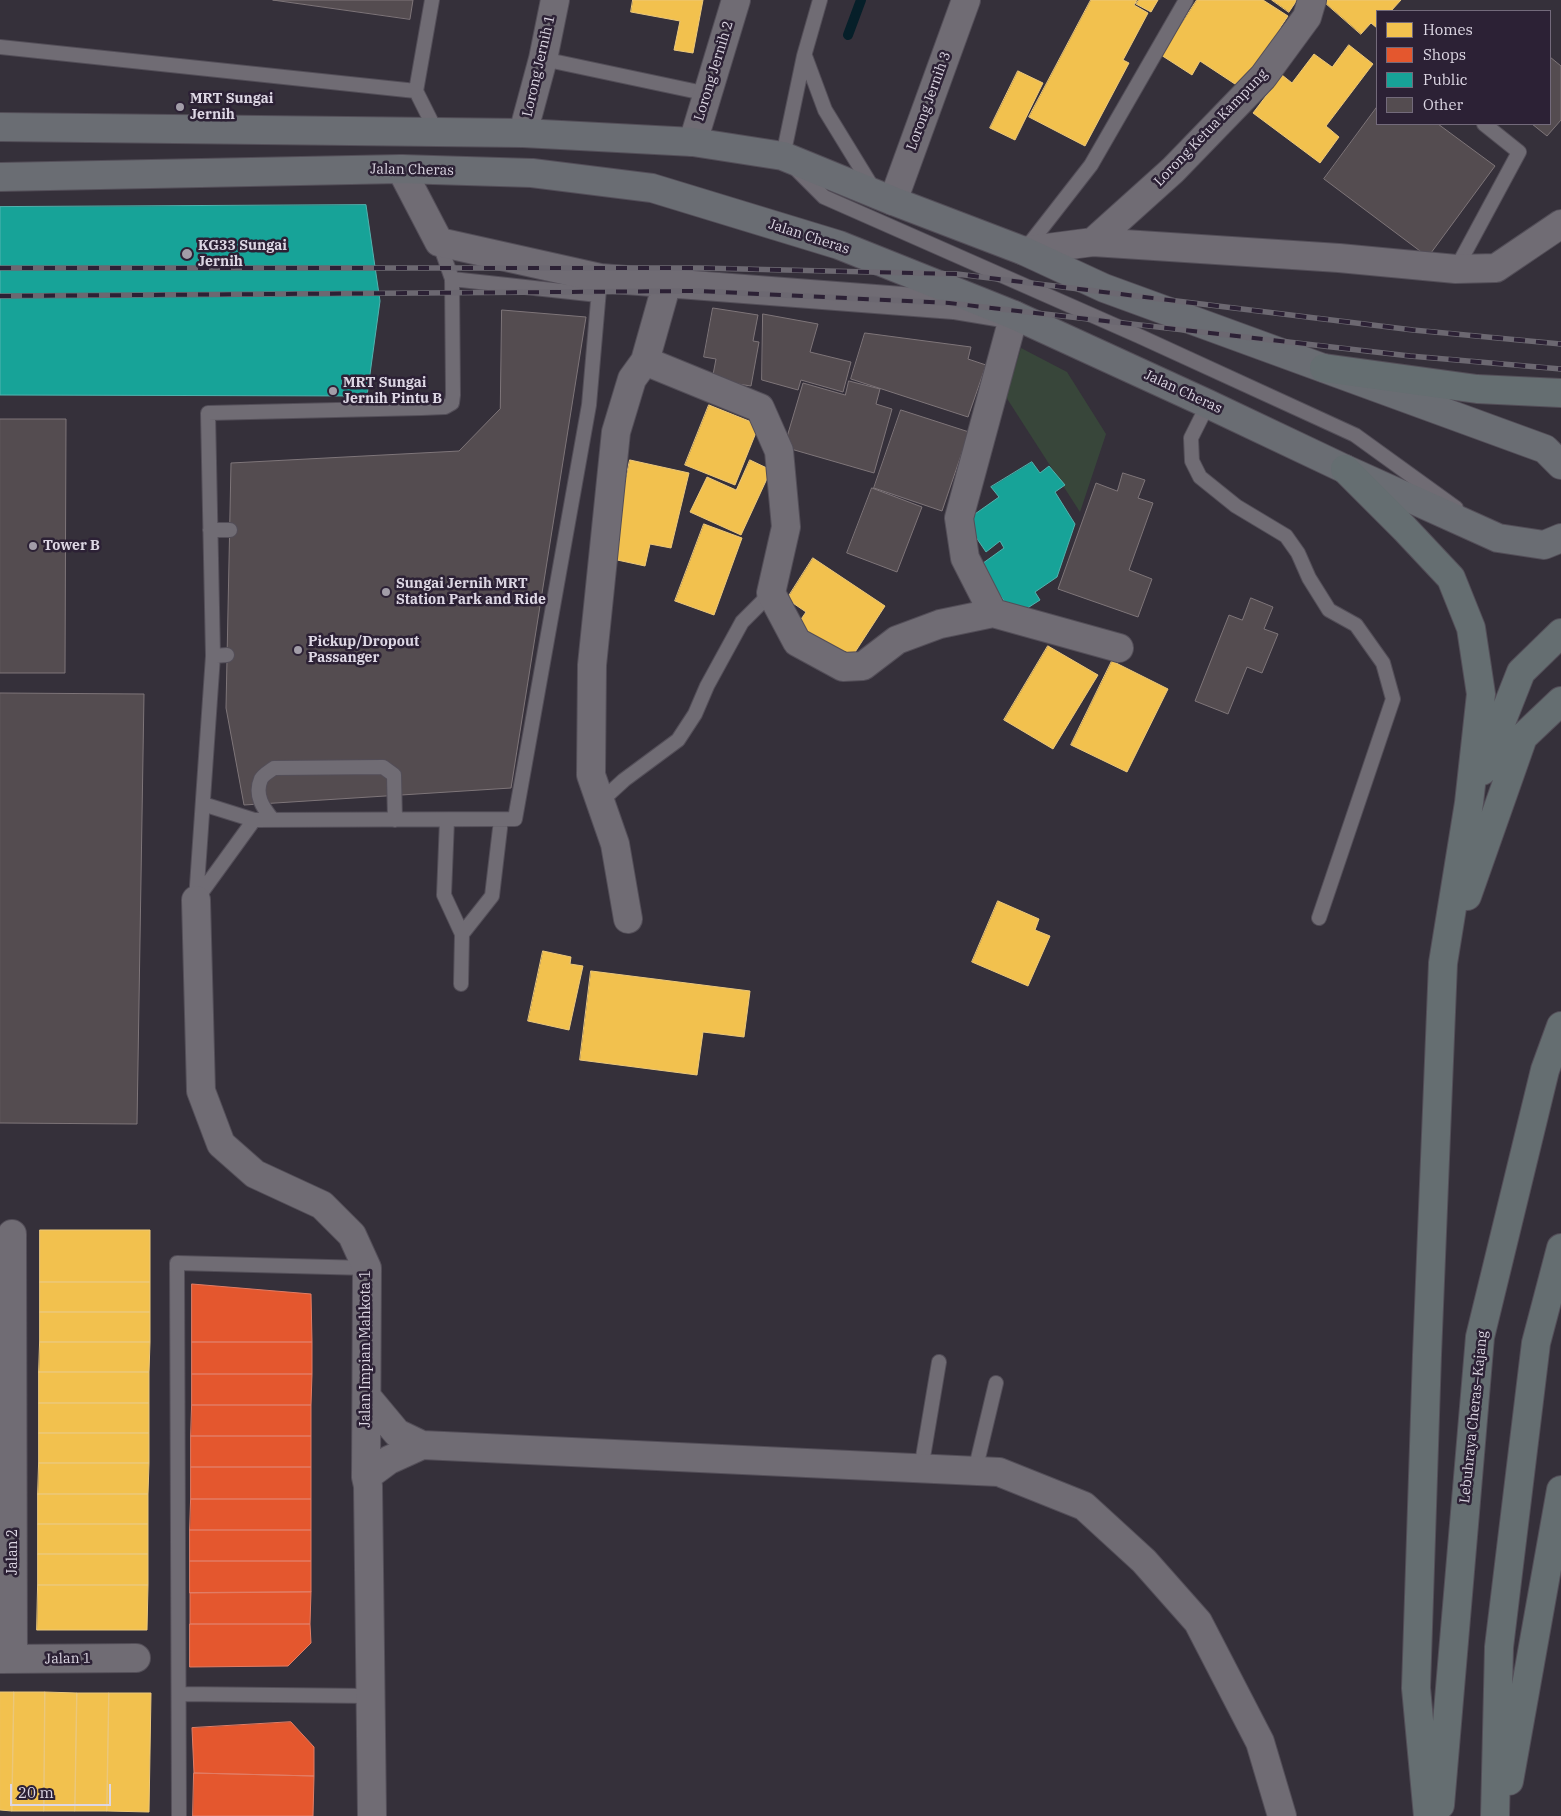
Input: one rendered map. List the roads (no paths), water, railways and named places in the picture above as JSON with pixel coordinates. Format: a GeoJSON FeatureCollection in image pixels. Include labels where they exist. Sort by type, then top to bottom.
{"type":"FeatureCollection","features":[{"type":"Feature","properties":{"kind":"highway"},"geometry":{"type":"LineString","coordinates":[[1324,368],[1477,389],[1561,393]]}},
{"type":"Feature","properties":{"kind":"highway"},"geometry":{"type":"LineString","coordinates":[[1345,469],[1451,578],[1471,628],[1481,694],[1469,803],[1443,963],[1416,1688],[1428,1816]]}},
{"type":"Feature","properties":{"kind":"highway"},"geometry":{"type":"LineString","coordinates":[[1469,803],[1521,672],[1561,633]]}},
{"type":"Feature","properties":{"kind":"highway"},"geometry":{"type":"LineString","coordinates":[[1443,963],[1523,737],[1561,701]]}},
{"type":"Feature","properties":{"kind":"highway","name":"Lebuhraya Cheras–Kajang"},"geometry":{"type":"LineString","coordinates":[[1439,1816],[1480,1337],[1545,1070],[1561,1026]]}},
{"type":"Feature","properties":{"kind":"highway"},"geometry":{"type":"LineString","coordinates":[[1495,1816],[1500,1637],[1536,1343],[1561,1248]]}},
{"type":"Feature","properties":{"kind":"highway"},"geometry":{"type":"LineString","coordinates":[[1504,1816],[1561,1490]]}},
{"type":"Feature","properties":{"kind":"main road"},"geometry":{"type":"LineString","coordinates":[[0,127],[524,133],[693,142],[783,156],[1024,251],[1104,288],[1545,449],[1561,465]]}},
{"type":"Feature","properties":{"kind":"main road","name":"Jalan Cheras"},"geometry":{"type":"LineString","coordinates":[[0,177],[401,169],[532,173],[652,188],[839,245],[1014,315],[1498,538],[1544,545],[1561,538]]}},
{"type":"Feature","properties":{"kind":"street","name":"Lorong Jernih 1"},"geometry":{"type":"LineString","coordinates":[[524,133],[543,59],[555,0]]}},
{"type":"Feature","properties":{"kind":"street","name":"Lorong Jernih 2"},"geometry":{"type":"LineString","coordinates":[[693,142],[736,0]]}},
{"type":"Feature","properties":{"kind":"street","name":"Lorong Jernih 3"},"geometry":{"type":"LineString","coordinates":[[884,197],[966,0]]}},
{"type":"Feature","properties":{"kind":"street","name":"Lorong Ketua Kampung"},"geometry":{"type":"LineString","coordinates":[[1093,242],[1173,170],[1263,77],[1307,17],[1312,0]]}},
{"type":"Feature","properties":{"kind":"street"},"geometry":{"type":"LineString","coordinates":[[401,169],[439,242],[599,286],[667,284],[954,305],[1014,315],[959,518],[965,558],[993,613]]}},
{"type":"Feature","properties":{"kind":"street"},"geometry":{"type":"LineString","coordinates":[[1024,251],[1093,242],[1330,257],[1456,269],[1496,268],[1561,224]]}},
{"type":"Feature","properties":{"kind":"street"},"geometry":{"type":"LineString","coordinates":[[628,920],[615,844],[591,775],[592,664],[616,432],[632,379],[645,361],[667,284]]}},
{"type":"Feature","properties":{"kind":"street"},"geometry":{"type":"LineString","coordinates":[[645,361],[760,408],[779,451],[786,527],[771,594],[796,642],[843,667],[863,666],[897,640],[940,624],[993,613],[1119,648]]}},
{"type":"Feature","properties":{"kind":"street","name":"Jalan Impian Mahkota 1"},"geometry":{"type":"LineString","coordinates":[[196,900],[201,1091],[221,1144],[255,1174],[322,1205],[352,1235],[367,1268],[366,1477],[368,1486],[372,1816]]}},
{"type":"Feature","properties":{"kind":"street","name":"Jalan 2"},"geometry":{"type":"LineString","coordinates":[[6,1659],[6,1370],[12,1234]]}},
{"type":"Feature","properties":{"kind":"street"},"geometry":{"type":"LineString","coordinates":[[367,1397],[397,1432],[422,1445],[999,1472],[1084,1506],[1144,1561],[1198,1622],[1260,1742],[1282,1816]]}},
{"type":"Feature","properties":{"kind":"street"},"geometry":{"type":"LineString","coordinates":[[366,1477],[389,1460],[422,1445]]}},
{"type":"Feature","properties":{"kind":"street","name":"Jalan 1"},"geometry":{"type":"LineString","coordinates":[[6,1659],[136,1658]]}},
{"type":"Feature","properties":{"kind":"lane"},"geometry":{"type":"LineString","coordinates":[[432,0],[416,91],[437,133]]}},
{"type":"Feature","properties":{"kind":"lane"},"geometry":{"type":"LineString","coordinates":[[820,0],[804,56],[783,156],[824,197],[1139,336],[1355,435],[1498,538]]}},
{"type":"Feature","properties":{"kind":"lane"},"geometry":{"type":"LineString","coordinates":[[1024,251],[1091,165],[1186,0]]}},
{"type":"Feature","properties":{"kind":"lane"},"geometry":{"type":"LineString","coordinates":[[0,47],[416,91]]}},
{"type":"Feature","properties":{"kind":"lane"},"geometry":{"type":"LineString","coordinates":[[804,56],[825,110],[884,197]]}},
{"type":"Feature","properties":{"kind":"lane"},"geometry":{"type":"LineString","coordinates":[[543,59],[708,94]]}},
{"type":"Feature","properties":{"kind":"lane"},"geometry":{"type":"LineString","coordinates":[[1456,269],[1519,152],[1485,125]]}},
{"type":"Feature","properties":{"kind":"lane"},"geometry":{"type":"LineString","coordinates":[[196,900],[213,656],[208,413],[422,408],[445,407],[452,403],[452,279],[439,242]]}},
{"type":"Feature","properties":{"kind":"lane"},"geometry":{"type":"LineString","coordinates":[[203,804],[254,820],[515,819],[589,405],[599,286],[452,279]]}},
{"type":"Feature","properties":{"kind":"lane"},"geometry":{"type":"LineString","coordinates":[[1208,404],[1191,438],[1192,461],[1200,477],[1236,506],[1286,536],[1298,553],[1309,578],[1329,610],[1356,625],[1383,663],[1393,699],[1320,918]]}},
{"type":"Feature","properties":{"kind":"lane"},"geometry":{"type":"LineString","coordinates":[[210,530],[230,530]]}},
{"type":"Feature","properties":{"kind":"lane"},"geometry":{"type":"LineString","coordinates":[[600,802],[624,780],[678,740],[695,714],[707,686],[742,622],[771,594]]}},
{"type":"Feature","properties":{"kind":"lane"},"geometry":{"type":"LineString","coordinates":[[213,656],[227,655]]}},
{"type":"Feature","properties":{"kind":"lane"},"geometry":{"type":"LineString","coordinates":[[273,820],[264,809],[258,795],[262,778],[274,768],[383,767],[394,774],[395,820]]}},
{"type":"Feature","properties":{"kind":"lane"},"geometry":{"type":"LineString","coordinates":[[196,900],[254,820]]}},
{"type":"Feature","properties":{"kind":"lane"},"geometry":{"type":"LineString","coordinates":[[448,820],[444,895],[462,934],[461,984]]}},
{"type":"Feature","properties":{"kind":"lane"},"geometry":{"type":"LineString","coordinates":[[462,934],[492,896],[501,820]]}},
{"type":"Feature","properties":{"kind":"lane"},"geometry":{"type":"LineString","coordinates":[[179,1816],[176,1263],[367,1268]]}},
{"type":"Feature","properties":{"kind":"lane"},"geometry":{"type":"LineString","coordinates":[[922,1469],[939,1362]]}},
{"type":"Feature","properties":{"kind":"lane"},"geometry":{"type":"LineString","coordinates":[[974,1472],[996,1382]]}},
{"type":"Feature","properties":{"kind":"lane"},"geometry":{"type":"LineString","coordinates":[[178,1694],[370,1696]]}},
{"type":"Feature","properties":{"kind":"waterway"},"geometry":{"type":"LineString","coordinates":[[848,35],[861,0]]}},
{"type":"Feature","properties":{"kind":"railway"},"geometry":{"type":"LineString","coordinates":[[0,268],[700,268],[957,274],[1413,330],[1561,344]]}},
{"type":"Feature","properties":{"kind":"railway"},"geometry":{"type":"LineString","coordinates":[[0,296],[698,291],[949,303],[1410,356],[1561,369]]}},
{"type":"Feature","properties":{"kind":"place","name":"MRT Sungai Jernih"},"geometry":{"type":"Point","coordinates":[180,107]}},
{"type":"Feature","properties":{"kind":"place","name":"KG33 Sungai Jernih"},"geometry":{"type":"Point","coordinates":[187,254]}},
{"type":"Feature","properties":{"kind":"place","name":"MRT Sungai Jernih Pintu B"},"geometry":{"type":"Point","coordinates":[333,391]}},
{"type":"Feature","properties":{"kind":"place","name":"Tower B"},"geometry":{"type":"Point","coordinates":[33,546]}},
{"type":"Feature","properties":{"kind":"place","name":"Sungai Jernih MRT Station Park and Ride"},"geometry":{"type":"Point","coordinates":[386,592]}},
{"type":"Feature","properties":{"kind":"place","name":"Pickup/Dropout Passanger"},"geometry":{"type":"Point","coordinates":[298,650]}}]}
